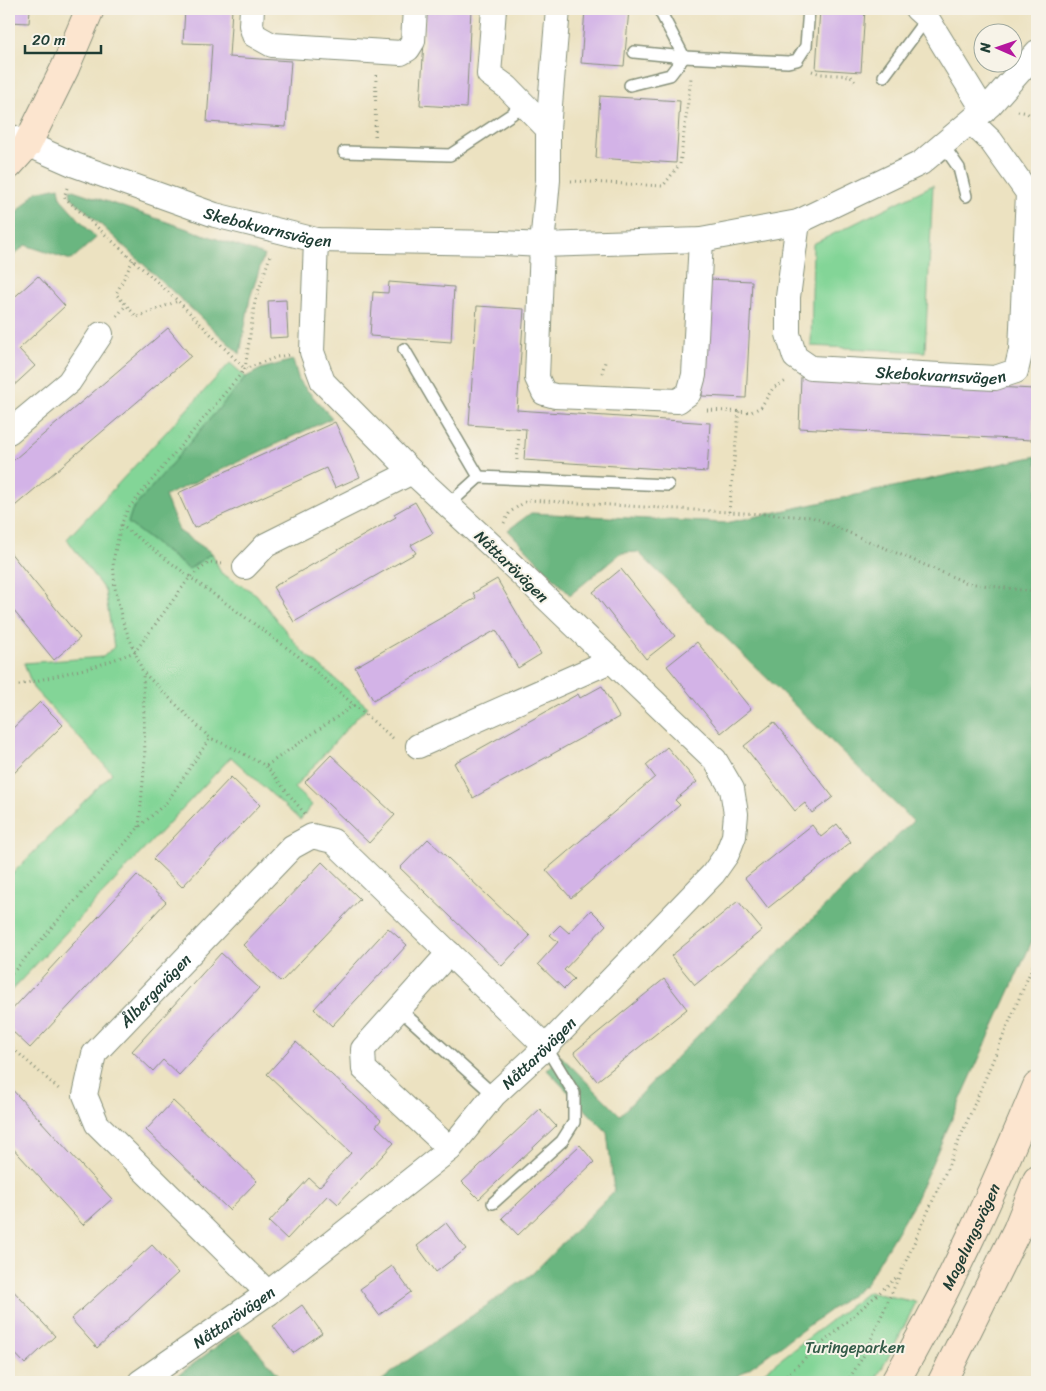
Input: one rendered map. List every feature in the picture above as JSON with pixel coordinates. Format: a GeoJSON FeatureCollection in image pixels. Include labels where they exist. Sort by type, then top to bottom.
{"type":"FeatureCollection","features":[{"type":"Feature","properties":{"kind":"main road"},"geometry":{"type":"LineString","coordinates":[[9,165],[18,140],[65,68],[90,9]]}},
{"type":"Feature","properties":{"kind":"main road","name":"Magelungsvägen"},"geometry":{"type":"LineString","coordinates":[[895,1382],[912,1354],[970,1239],[1037,1086]]}},
{"type":"Feature","properties":{"kind":"main road"},"geometry":{"type":"LineString","coordinates":[[942,1382],[1017,1230],[1037,1180]]}},
{"type":"Feature","properties":{"kind":"street"},"geometry":{"type":"LineString","coordinates":[[252,9],[251,25],[254,34],[272,45],[401,53],[408,49],[413,40],[415,9]]}},
{"type":"Feature","properties":{"kind":"street"},"geometry":{"type":"LineString","coordinates":[[494,9],[489,74],[506,87],[548,129]]}},
{"type":"Feature","properties":{"kind":"street"},"geometry":{"type":"LineString","coordinates":[[558,9],[548,129],[548,180],[542,245],[537,378],[544,393],[555,396],[678,401],[689,393],[694,375],[701,240]]}},
{"type":"Feature","properties":{"kind":"street","name":"Skebokvarnsvägen"},"geometry":{"type":"LineString","coordinates":[[810,368],[995,378],[1016,371],[1021,350],[1028,193],[991,142],[927,12]]}},
{"type":"Feature","properties":{"kind":"street","name":"Skebokvarnsvägen"},"geometry":{"type":"LineString","coordinates":[[18,140],[75,165],[215,215],[316,240],[542,245],[701,240],[798,222],[921,163],[978,116],[1037,52]]}},
{"type":"Feature","properties":{"kind":"street"},"geometry":{"type":"LineString","coordinates":[[798,222],[788,297],[788,334],[795,357],[810,368]]}},
{"type":"Feature","properties":{"kind":"street","name":"Nåttarövägen"},"geometry":{"type":"LineString","coordinates":[[140,1382],[268,1293],[450,1149],[494,1094],[546,1047],[713,874],[727,854],[734,836],[736,814],[732,789],[715,760],[491,545],[412,472],[323,382],[312,352],[316,240]]}},
{"type":"Feature","properties":{"kind":"street"},"geometry":{"type":"LineString","coordinates":[[9,432],[69,382],[101,334]]}},
{"type":"Feature","properties":{"kind":"street"},"geometry":{"type":"LineString","coordinates":[[244,567],[266,545],[412,472]]}},
{"type":"Feature","properties":{"kind":"street"},"geometry":{"type":"LineString","coordinates":[[418,746],[610,661]]}},
{"type":"Feature","properties":{"kind":"street"},"geometry":{"type":"LineString","coordinates":[[312,836],[333,841],[546,1047]]}},
{"type":"Feature","properties":{"kind":"street","name":"Ålbergavägen"},"geometry":{"type":"LineString","coordinates":[[85,1095],[94,1054],[292,847],[312,836]]}},
{"type":"Feature","properties":{"kind":"street"},"geometry":{"type":"LineString","coordinates":[[449,953],[363,1050],[364,1069],[450,1149]]}},
{"type":"Feature","properties":{"kind":"street"},"geometry":{"type":"LineString","coordinates":[[85,1095],[97,1124],[268,1293]]}},
{"type":"Feature","properties":{"kind":"lane"},"geometry":{"type":"LineString","coordinates":[[659,9],[689,57]]}},
{"type":"Feature","properties":{"kind":"lane"},"geometry":{"type":"LineString","coordinates":[[634,52],[788,62],[797,60],[806,46],[809,9]]}},
{"type":"Feature","properties":{"kind":"lane"},"geometry":{"type":"LineString","coordinates":[[884,76],[927,12]]}},
{"type":"Feature","properties":{"kind":"lane"},"geometry":{"type":"LineString","coordinates":[[630,85],[670,75],[689,57]]}},
{"type":"Feature","properties":{"kind":"lane"},"geometry":{"type":"LineString","coordinates":[[344,152],[450,155],[512,114],[522,103]]}},
{"type":"Feature","properties":{"kind":"lane"},"geometry":{"type":"LineString","coordinates":[[943,145],[959,168],[966,196]]}},
{"type":"Feature","properties":{"kind":"lane"},"geometry":{"type":"LineString","coordinates":[[404,349],[479,477]]}},
{"type":"Feature","properties":{"kind":"lane"},"geometry":{"type":"LineString","coordinates":[[448,505],[479,477],[668,485]]}},
{"type":"Feature","properties":{"kind":"lane"},"geometry":{"type":"LineString","coordinates":[[399,1009],[494,1094]]}},
{"type":"Feature","properties":{"kind":"lane"},"geometry":{"type":"LineString","coordinates":[[493,1203],[562,1141],[574,1122],[574,1093],[546,1047]]}},
{"type":"Feature","properties":{"kind":"path"},"geometry":{"type":"LineString","coordinates":[[374,153],[376,52]]}},
{"type":"Feature","properties":{"kind":"path"},"geometry":{"type":"LineString","coordinates":[[548,180],[662,186],[680,164],[689,57]]}},
{"type":"Feature","properties":{"kind":"path"},"geometry":{"type":"LineString","coordinates":[[797,60],[807,70],[821,74],[851,76],[855,82]]}},
{"type":"Feature","properties":{"kind":"path"},"geometry":{"type":"LineString","coordinates":[[1027,113],[1037,121]]}},
{"type":"Feature","properties":{"kind":"path"},"geometry":{"type":"LineString","coordinates":[[75,165],[64,197],[178,301],[245,369]]}},
{"type":"Feature","properties":{"kind":"path"},"geometry":{"type":"LineString","coordinates":[[245,369],[256,301],[278,231]]}},
{"type":"Feature","properties":{"kind":"path"},"geometry":{"type":"LineString","coordinates":[[133,260],[116,294],[137,317],[178,301]]}},
{"type":"Feature","properties":{"kind":"path"},"geometry":{"type":"LineString","coordinates":[[139,827],[145,759],[143,672],[122,620],[115,588],[113,561],[121,525],[128,509],[245,369],[277,357],[312,352]]}},
{"type":"Feature","properties":{"kind":"path"},"geometry":{"type":"LineString","coordinates":[[678,401],[697,409],[751,412],[761,407],[774,388],[810,368]]}},
{"type":"Feature","properties":{"kind":"path"},"geometry":{"type":"LineString","coordinates":[[728,512],[739,411]]}},
{"type":"Feature","properties":{"kind":"path"},"geometry":{"type":"LineString","coordinates":[[516,478],[519,436]]}},
{"type":"Feature","properties":{"kind":"path"},"geometry":{"type":"LineString","coordinates":[[491,545],[510,512],[528,500],[812,517],[967,583],[1037,592]]}},
{"type":"Feature","properties":{"kind":"path"},"geometry":{"type":"LineString","coordinates":[[121,525],[298,656],[396,741],[418,746]]}},
{"type":"Feature","properties":{"kind":"path"},"geometry":{"type":"LineString","coordinates":[[9,683],[19,685],[96,666],[135,652],[190,577],[210,562],[244,567]]}},
{"type":"Feature","properties":{"kind":"path"},"geometry":{"type":"LineString","coordinates":[[143,672],[210,738],[232,746],[266,766],[304,814],[312,836]]}},
{"type":"Feature","properties":{"kind":"path"},"geometry":{"type":"LineString","coordinates":[[266,766],[354,705]]}},
{"type":"Feature","properties":{"kind":"path"},"geometry":{"type":"LineString","coordinates":[[9,977],[139,827],[166,802],[210,738]]}},
{"type":"Feature","properties":{"kind":"path"},"geometry":{"type":"LineString","coordinates":[[847,1382],[864,1355],[947,1170],[1037,956]]}},
{"type":"Feature","properties":{"kind":"path"},"geometry":{"type":"LineString","coordinates":[[9,1045],[62,1093],[85,1095]]}},
{"type":"Feature","properties":{"kind":"path"},"geometry":{"type":"LineString","coordinates":[[779,1382],[900,1274]]}},
{"type":"Feature","properties":{"kind":"green space"},"geometry":{"type":"Polygon","coordinates":[[[933,185],[925,352],[811,346],[813,244],[933,185]]]}},
{"type":"Feature","properties":{"kind":"green space"},"geometry":{"type":"Polygon","coordinates":[[[59,187],[61,199],[96,238],[71,260],[25,245],[9,260],[9,221],[36,192],[59,187]]]}},
{"type":"Feature","properties":{"kind":"green space"},"geometry":{"type":"Polygon","coordinates":[[[70,189],[264,255],[250,298],[240,354],[71,197],[70,189]]]}},
{"type":"Feature","properties":{"kind":"green space"},"geometry":{"type":"Polygon","coordinates":[[[293,360],[299,381],[332,418],[165,496],[179,531],[212,553],[189,569],[128,523],[132,510],[246,377],[261,369],[293,360]]]}},
{"type":"Feature","properties":{"kind":"green space"},"geometry":{"type":"Polygon","coordinates":[[[230,363],[246,377],[132,510],[128,523],[188,569],[212,553],[221,573],[256,594],[301,650],[368,707],[294,788],[312,805],[300,820],[231,757],[9,993],[9,877],[112,773],[33,688],[24,663],[103,657],[114,647],[105,591],[67,539],[230,363]]]}},
{"type":"Feature","properties":{"kind":"green space"},"geometry":{"type":"Polygon","coordinates":[[[1037,456],[1037,930],[914,1203],[865,1285],[730,1382],[380,1382],[401,1365],[532,1274],[614,1191],[607,1132],[547,1070],[561,1056],[620,1115],[802,929],[913,821],[638,552],[621,553],[570,595],[508,530],[531,513],[726,523],[1037,456]]]}},
{"type":"Feature","properties":{"kind":"green space","name":"Turingeparken"},"geometry":{"type":"Polygon","coordinates":[[[868,1292],[916,1302],[874,1382],[751,1382],[868,1292]]]}},
{"type":"Feature","properties":{"kind":"green space"},"geometry":{"type":"Polygon","coordinates":[[[239,1330],[285,1382],[169,1382],[239,1330]]]}},
{"type":"Feature","properties":{"kind":"building"},"geometry":{"type":"Polygon","coordinates":[[[9,9],[30,9],[29,23],[9,22],[9,9]]]}},
{"type":"Feature","properties":{"kind":"building"},"geometry":{"type":"Polygon","coordinates":[[[185,9],[232,9],[229,57],[291,61],[286,127],[207,122],[212,44],[183,43],[185,9]]]}},
{"type":"Feature","properties":{"kind":"building"},"geometry":{"type":"Polygon","coordinates":[[[426,9],[471,9],[466,108],[420,105],[426,9]]]}},
{"type":"Feature","properties":{"kind":"building"},"geometry":{"type":"Polygon","coordinates":[[[585,9],[629,9],[624,66],[581,63],[585,9]]]}},
{"type":"Feature","properties":{"kind":"building"},"geometry":{"type":"Polygon","coordinates":[[[820,9],[865,9],[861,72],[816,69],[820,9]]]}},
{"type":"Feature","properties":{"kind":"building"},"geometry":{"type":"Polygon","coordinates":[[[600,96],[680,101],[676,163],[596,158],[600,96]]]}},
{"type":"Feature","properties":{"kind":"building"},"geometry":{"type":"Polygon","coordinates":[[[38,276],[65,306],[19,349],[35,366],[9,390],[9,302],[38,276]]]}},
{"type":"Feature","properties":{"kind":"building"},"geometry":{"type":"Polygon","coordinates":[[[708,279],[752,281],[746,398],[702,396],[708,279]]]}},
{"type":"Feature","properties":{"kind":"building"},"geometry":{"type":"Polygon","coordinates":[[[389,282],[454,287],[451,342],[370,336],[373,292],[388,293],[389,282]]]}},
{"type":"Feature","properties":{"kind":"building"},"geometry":{"type":"Polygon","coordinates":[[[286,300],[288,337],[270,338],[268,301],[286,300]]]}},
{"type":"Feature","properties":{"kind":"building"},"geometry":{"type":"Polygon","coordinates":[[[477,306],[524,309],[517,410],[710,423],[707,472],[524,460],[526,429],[469,425],[477,306]]]}},
{"type":"Feature","properties":{"kind":"building"},"geometry":{"type":"Polygon","coordinates":[[[168,328],[191,356],[9,511],[9,464],[168,328]]]}},
{"type":"Feature","properties":{"kind":"building"},"geometry":{"type":"Polygon","coordinates":[[[801,377],[1034,389],[1032,440],[799,428],[801,377]]]}},
{"type":"Feature","properties":{"kind":"building"},"geometry":{"type":"Polygon","coordinates":[[[335,422],[360,477],[335,488],[326,468],[194,528],[178,493],[335,422]]]}},
{"type":"Feature","properties":{"kind":"building"},"geometry":{"type":"Polygon","coordinates":[[[415,502],[433,533],[411,545],[416,553],[294,622],[273,587],[396,517],[394,514],[415,502]]]}},
{"type":"Feature","properties":{"kind":"building"},"geometry":{"type":"Polygon","coordinates":[[[9,551],[80,638],[54,660],[9,605],[9,551]]]}},
{"type":"Feature","properties":{"kind":"building"},"geometry":{"type":"Polygon","coordinates":[[[621,569],[675,636],[646,659],[593,592],[621,569]]]}},
{"type":"Feature","properties":{"kind":"building"},"geometry":{"type":"Polygon","coordinates":[[[497,579],[541,654],[518,668],[496,630],[373,700],[355,667],[476,598],[473,593],[497,579]]]}},
{"type":"Feature","properties":{"kind":"building"},"geometry":{"type":"Polygon","coordinates":[[[697,642],[751,709],[721,733],[667,666],[697,642]]]}},
{"type":"Feature","properties":{"kind":"building"},"geometry":{"type":"Polygon","coordinates":[[[602,686],[619,717],[473,798],[454,763],[578,694],[580,698],[602,686]]]}},
{"type":"Feature","properties":{"kind":"building"},"geometry":{"type":"Polygon","coordinates":[[[40,702],[63,725],[9,778],[9,732],[40,702]]]}},
{"type":"Feature","properties":{"kind":"building"},"geometry":{"type":"Polygon","coordinates":[[[774,722],[833,797],[812,813],[805,803],[795,811],[744,746],[774,722]]]}},
{"type":"Feature","properties":{"kind":"building"},"geometry":{"type":"Polygon","coordinates":[[[667,747],[697,782],[675,800],[680,805],[571,898],[546,870],[655,777],[646,765],[667,747]]]}},
{"type":"Feature","properties":{"kind":"building"},"geometry":{"type":"Polygon","coordinates":[[[331,755],[395,815],[369,843],[305,782],[331,755]]]}},
{"type":"Feature","properties":{"kind":"building"},"geometry":{"type":"Polygon","coordinates":[[[231,777],[260,805],[182,887],[153,859],[231,777]]]}},
{"type":"Feature","properties":{"kind":"building"},"geometry":{"type":"Polygon","coordinates":[[[837,824],[851,842],[768,908],[745,878],[812,825],[821,837],[837,824]]]}},
{"type":"Feature","properties":{"kind":"building"},"geometry":{"type":"Polygon","coordinates":[[[428,839],[530,936],[502,966],[400,868],[428,839]]]}},
{"type":"Feature","properties":{"kind":"building"},"geometry":{"type":"Polygon","coordinates":[[[322,862],[360,899],[281,982],[243,945],[322,862]]]}},
{"type":"Feature","properties":{"kind":"building"},"geometry":{"type":"Polygon","coordinates":[[[137,875],[166,902],[30,1048],[9,1028],[9,1013],[137,875]]]}},
{"type":"Feature","properties":{"kind":"building"},"geometry":{"type":"Polygon","coordinates":[[[738,901],[762,930],[695,985],[671,956],[738,901]]]}},
{"type":"Feature","properties":{"kind":"building"},"geometry":{"type":"Polygon","coordinates":[[[591,910],[606,925],[564,970],[574,979],[564,989],[538,964],[558,942],[550,935],[560,925],[569,933],[591,910]]]}},
{"type":"Feature","properties":{"kind":"building"},"geometry":{"type":"Polygon","coordinates":[[[388,928],[407,945],[332,1026],[314,1009],[388,928]]]}},
{"type":"Feature","properties":{"kind":"building"},"geometry":{"type":"Polygon","coordinates":[[[221,953],[259,988],[179,1075],[163,1060],[153,1071],[132,1051],[221,953]]]}},
{"type":"Feature","properties":{"kind":"building"},"geometry":{"type":"Polygon","coordinates":[[[664,979],[687,1009],[597,1081],[574,1052],[664,979]]]}},
{"type":"Feature","properties":{"kind":"building"},"geometry":{"type":"Polygon","coordinates":[[[296,1042],[381,1120],[376,1126],[394,1143],[338,1204],[328,1195],[287,1239],[269,1222],[309,1178],[319,1187],[351,1153],[267,1074],[296,1042]]]}},
{"type":"Feature","properties":{"kind":"building"},"geometry":{"type":"Polygon","coordinates":[[[9,1086],[112,1199],[83,1225],[9,1144],[9,1086]]]}},
{"type":"Feature","properties":{"kind":"building"},"geometry":{"type":"Polygon","coordinates":[[[173,1101],[257,1181],[229,1210],[146,1130],[173,1101]]]}},
{"type":"Feature","properties":{"kind":"building"},"geometry":{"type":"Polygon","coordinates":[[[540,1109],[556,1126],[479,1199],[462,1182],[540,1109]]]}},
{"type":"Feature","properties":{"kind":"building"},"geometry":{"type":"Polygon","coordinates":[[[580,1145],[594,1162],[518,1235],[502,1218],[580,1145]]]}},
{"type":"Feature","properties":{"kind":"building"},"geometry":{"type":"Polygon","coordinates":[[[446,1223],[466,1249],[436,1272],[417,1246],[446,1223]]]}},
{"type":"Feature","properties":{"kind":"building"},"geometry":{"type":"Polygon","coordinates":[[[152,1245],[178,1273],[97,1348],[71,1319],[152,1245]]]}},
{"type":"Feature","properties":{"kind":"building"},"geometry":{"type":"Polygon","coordinates":[[[392,1266],[411,1292],[379,1315],[360,1289],[392,1266]]]}},
{"type":"Feature","properties":{"kind":"building"},"geometry":{"type":"Polygon","coordinates":[[[9,1286],[55,1336],[25,1364],[9,1347],[9,1286]]]}},
{"type":"Feature","properties":{"kind":"building"},"geometry":{"type":"Polygon","coordinates":[[[302,1305],[322,1333],[293,1353],[273,1326],[302,1305]]]}}]}
